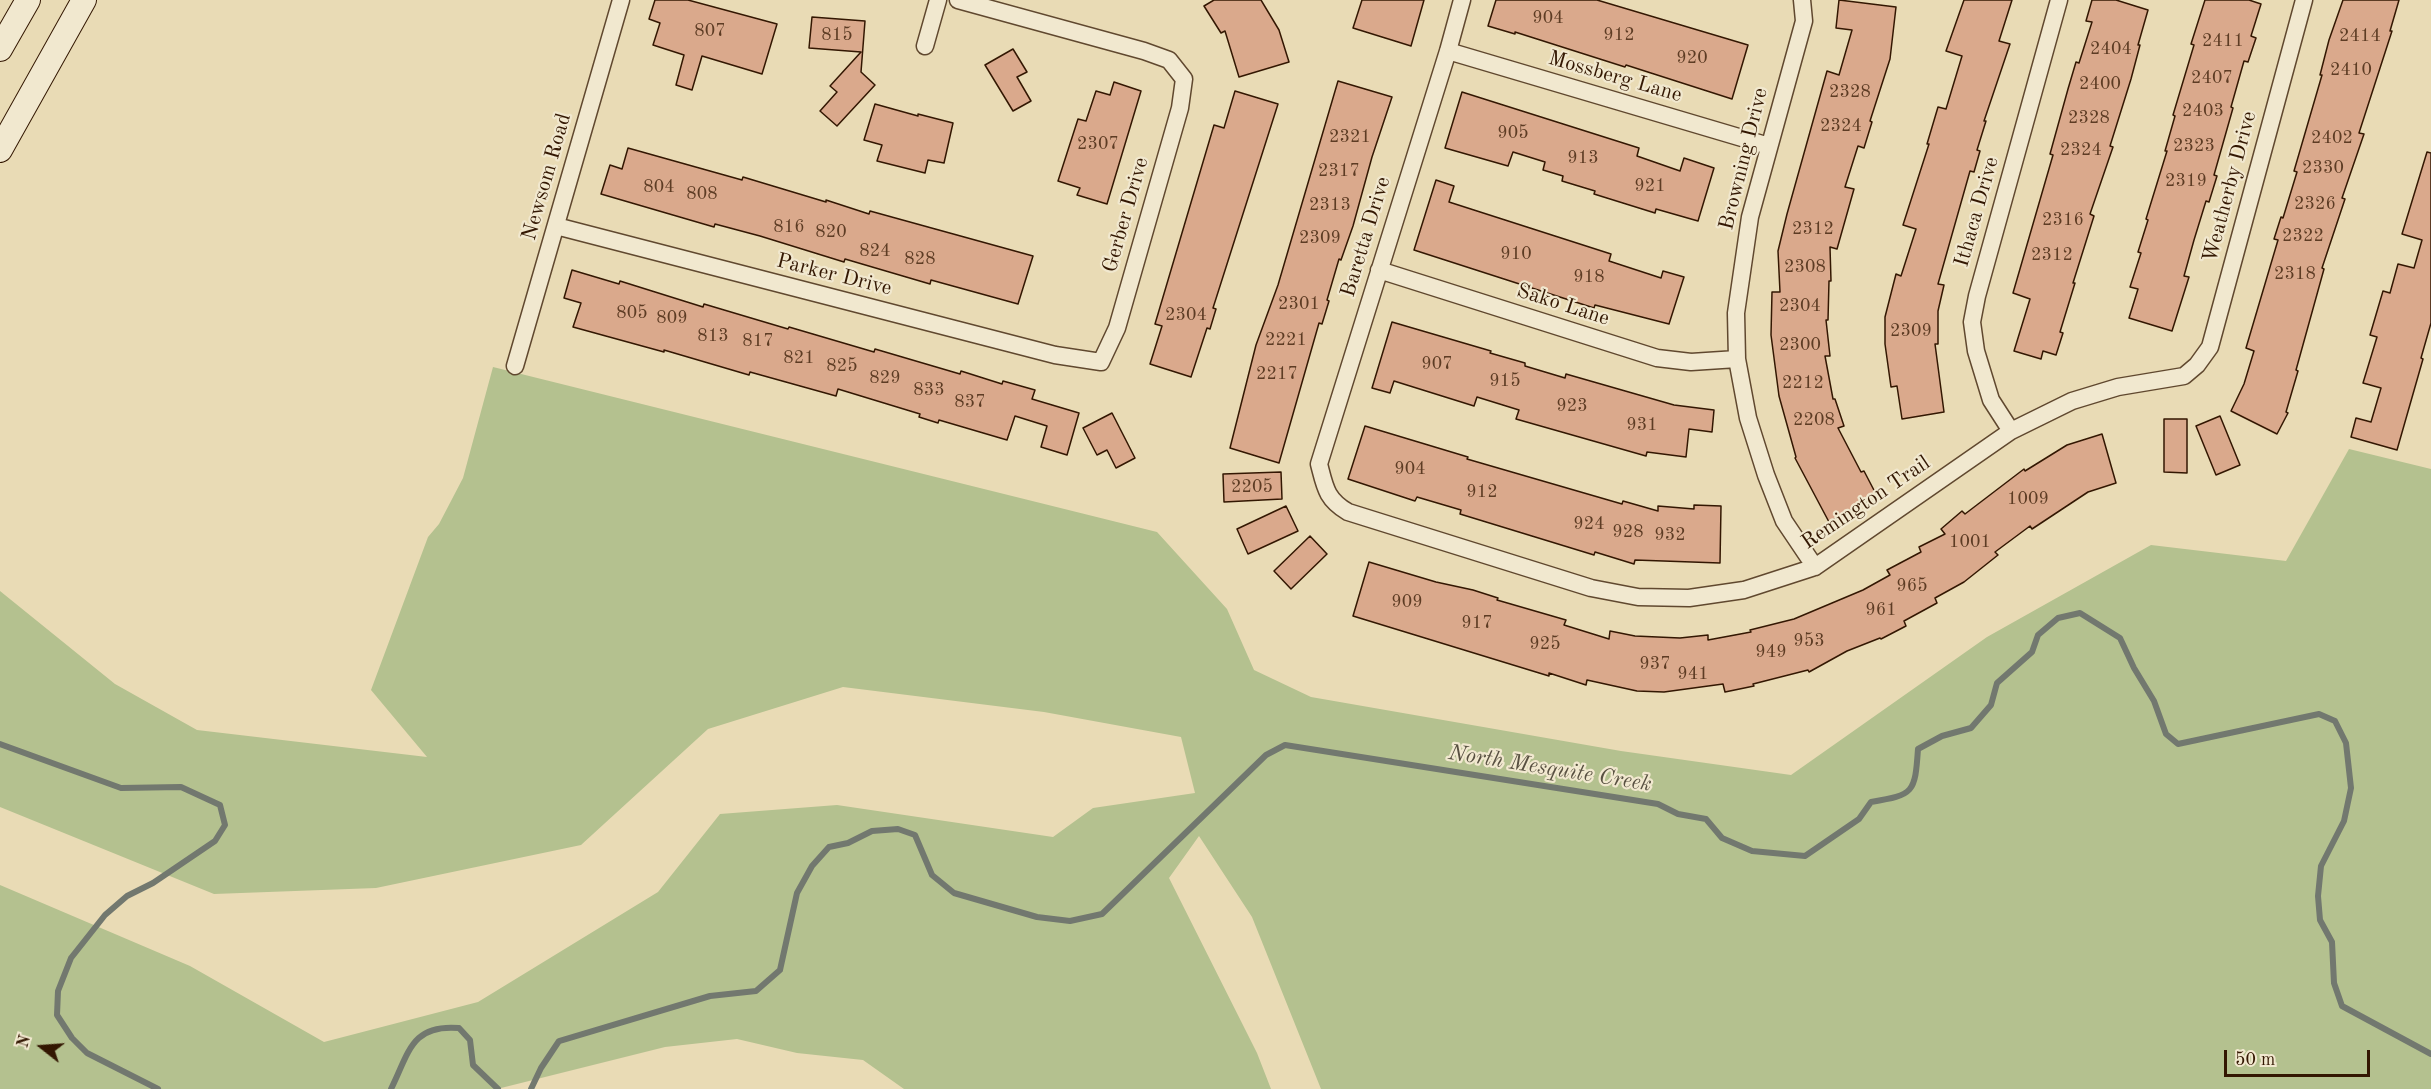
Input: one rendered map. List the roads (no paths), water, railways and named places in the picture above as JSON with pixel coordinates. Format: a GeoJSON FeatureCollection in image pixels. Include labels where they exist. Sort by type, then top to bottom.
{"type":"FeatureCollection","features":[{"type":"Feature","properties":{"kind":"main road"},"geometry":{"type":"LineString","coordinates":[[0,49],[28,0]]}},
{"type":"Feature","properties":{"kind":"main road"},"geometry":{"type":"LineString","coordinates":[[1,146],[84,0]]}},
{"type":"Feature","properties":{"kind":"street","name":"Newsom Road"},"geometry":{"type":"LineString","coordinates":[[515,366],[621,0]]}},
{"type":"Feature","properties":{"kind":"street"},"geometry":{"type":"LineString","coordinates":[[926,46],[938,0]]}},
{"type":"Feature","properties":{"kind":"street","name":"Gerber Drive"},"geometry":{"type":"LineString","coordinates":[[958,0],[1144,51],[1168,60],[1184,79],[1180,108],[1117,328],[1101,362]]}},
{"type":"Feature","properties":{"kind":"street","name":"Baretta Drive"},"geometry":{"type":"LineString","coordinates":[[1325,488],[1319,464],[1462,0]]}},
{"type":"Feature","properties":{"kind":"street","name":"Browning Drive"},"geometry":{"type":"LineString","coordinates":[[1802,0],[1804,21],[1750,217],[1736,313],[1737,359],[1748,418],[1766,475],[1784,521],[1815,567]]}},
{"type":"Feature","properties":{"kind":"street","name":"Ithaca Drive"},"geometry":{"type":"LineString","coordinates":[[2011,431],[1991,399],[1976,351],[1972,322],[1977,296],[2059,0]]}},
{"type":"Feature","properties":{"kind":"street","name":"Weatherby Drive"},"geometry":{"type":"LineString","coordinates":[[2184,376],[2197,365],[2210,347],[2304,0]]}},
{"type":"Feature","properties":{"kind":"street","name":"Mossberg Lane"},"geometry":{"type":"LineString","coordinates":[[1448,51],[1769,146]]}},
{"type":"Feature","properties":{"kind":"street","name":"Parker Drive"},"geometry":{"type":"LineString","coordinates":[[556,226],[1055,355],[1101,362]]}},
{"type":"Feature","properties":{"kind":"street","name":"Sako Lane"},"geometry":{"type":"LineString","coordinates":[[1379,270],[1657,358],[1691,362],[1737,359]]}},
{"type":"Feature","properties":{"kind":"street","name":"Remington Trail"},"geometry":{"type":"LineString","coordinates":[[1325,488],[1334,503],[1348,512],[1591,588],[1638,597],[1689,598],[1744,590],[1815,567],[2011,431],[2073,401],[2118,387],[2184,376]]}},
{"type":"Feature","properties":{"kind":"waterway","name":"North Mesquite Creek"},"geometry":{"type":"LineString","coordinates":[[531,1089],[541,1068],[559,1041],[710,996],[756,991],[780,970],[797,893],[812,866],[829,847],[848,843],[872,831],[898,829],[915,835],[932,875],[954,893],[1037,917],[1070,921],[1102,914],[1266,755],[1285,745],[1658,804],[1678,814],[1706,819],[1722,838],[1752,851],[1805,856],[1859,819],[1871,802],[1904,794],[1913,783],[1918,749],[1942,736],[1971,728],[1991,705],[1997,683],[2032,652],[2038,635],[2058,618],[2080,613],[2120,638],[2134,668],[2154,701],[2166,734],[2178,744],[2319,714],[2335,721],[2346,743],[2351,788],[2344,821],[2321,866],[2318,896],[2320,920],[2332,942],[2334,983],[2342,1006],[2431,1054]]}},
{"type":"Feature","properties":{"kind":"waterway","name":"North Mesquite Creek"},"geometry":{"type":"LineString","coordinates":[[0,744],[121,788],[181,787],[220,805],[225,825],[215,841],[153,883],[127,896],[105,915],[71,958],[58,991],[57,1015],[72,1038],[87,1053],[158,1089]]}},
{"type":"Feature","properties":{"kind":"waterway","name":"North Mesquite Creek"},"geometry":{"type":"LineString","coordinates":[[391,1089],[414,1044],[421,1036],[443,1028],[459,1028],[470,1040],[473,1065],[498,1089]]}}]}
